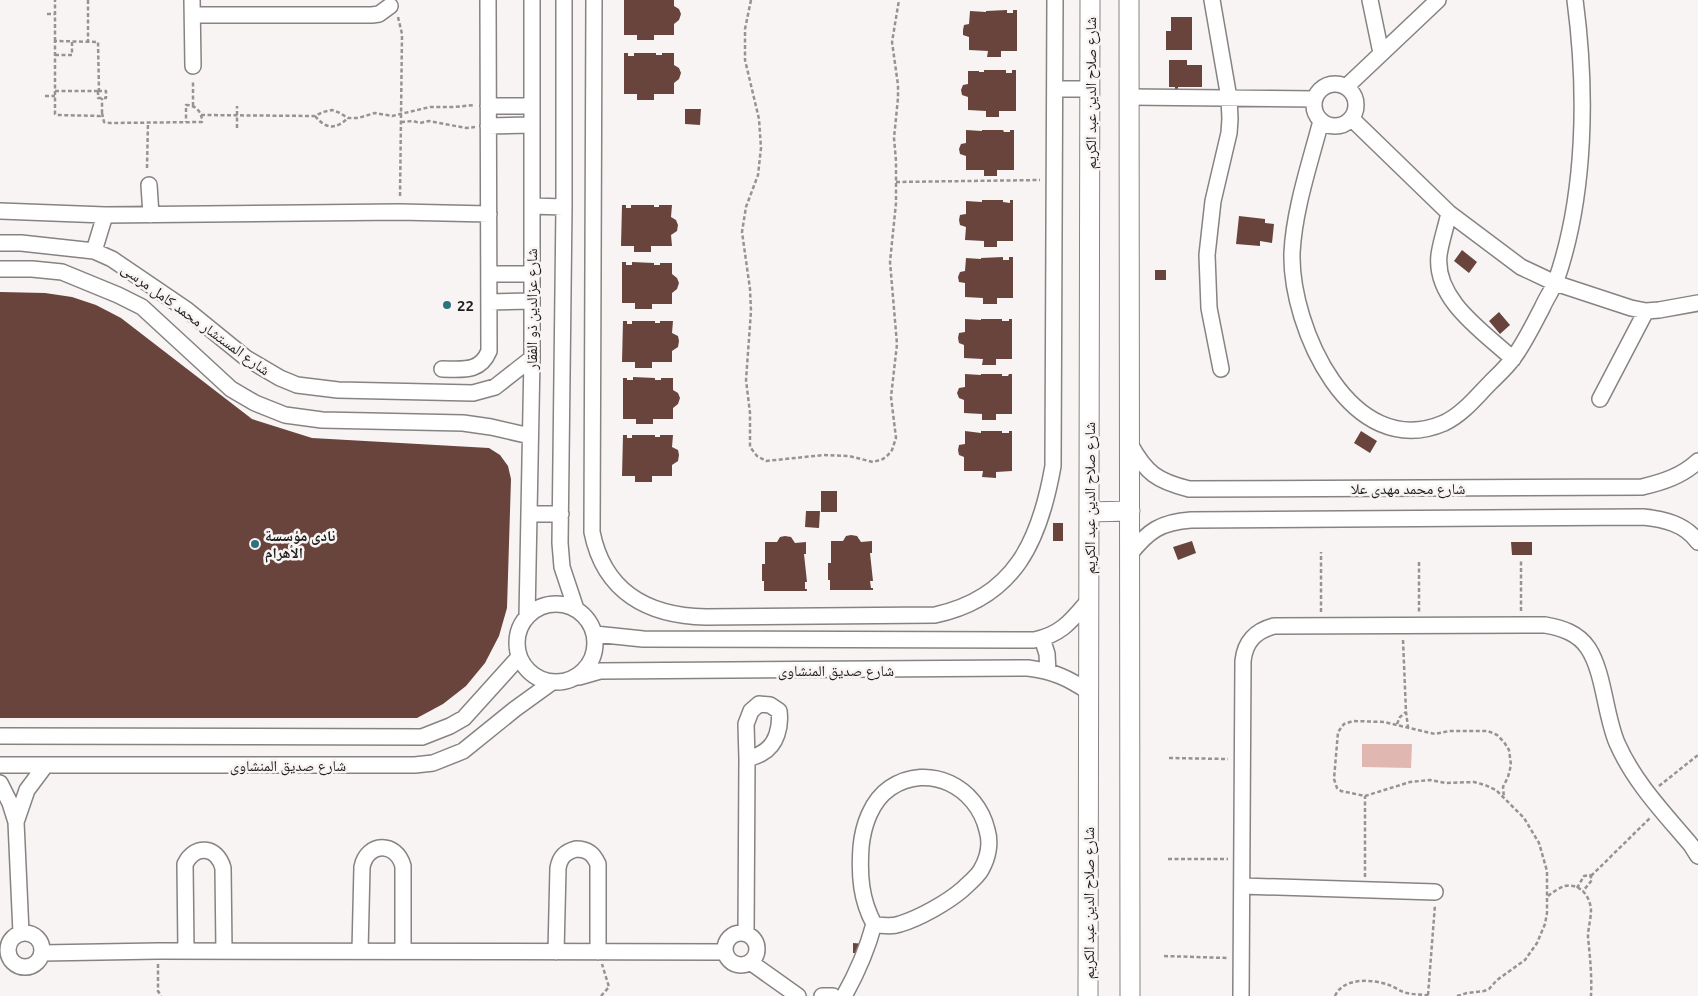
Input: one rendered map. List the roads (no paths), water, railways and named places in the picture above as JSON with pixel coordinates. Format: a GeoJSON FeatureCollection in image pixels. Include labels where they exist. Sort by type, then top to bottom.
{"type":"FeatureCollection","features":[{"type":"Feature","properties":{"kind":"main road","name":"شارع صلاح الدين عبد الكريم"},"geometry":{"type":"LineString","coordinates":[[1088,996],[1090,0]]}},
{"type":"Feature","properties":{"kind":"main road"},"geometry":{"type":"LineString","coordinates":[[1129,0],[1130,996]]}},
{"type":"Feature","properties":{"kind":"main road"},"geometry":{"type":"LineString","coordinates":[[1089,512],[1130,511]]}},
{"type":"Feature","properties":{"kind":"street"},"geometry":{"type":"LineString","coordinates":[[192,0],[193,66]]}},
{"type":"Feature","properties":{"kind":"street"},"geometry":{"type":"LineString","coordinates":[[442,369],[480,366],[486,359],[489,351],[489,214],[482,126],[488,0]]}},
{"type":"Feature","properties":{"kind":"street","name":"شارع عزالدين ذو الفقار"},"geometry":{"type":"LineString","coordinates":[[527,617],[532,358],[532,0]]}},
{"type":"Feature","properties":{"kind":"street","name":"شارع عزالدين ذو الفقار"},"geometry":{"type":"LineString","coordinates":[[564,0],[564,207],[560,544],[562,567],[576,609]]}},
{"type":"Feature","properties":{"kind":"street"},"geometry":{"type":"LineString","coordinates":[[594,0],[592,532],[597,553],[606,572],[625,592],[635,600],[660,611],[690,617],[919,616],[950,612],[978,600],[992,591],[1015,569],[1028,548],[1044,506],[1053,466],[1055,0]]}},
{"type":"Feature","properties":{"kind":"street"},"geometry":{"type":"LineString","coordinates":[[1212,0],[1229,98],[1230,119],[1229,134],[1213,201],[1207,255],[1210,308],[1221,369]]}},
{"type":"Feature","properties":{"kind":"street"},"geometry":{"type":"LineString","coordinates":[[1370,0],[1381,53]]}},
{"type":"Feature","properties":{"kind":"street"},"geometry":{"type":"LineString","coordinates":[[1346,87],[1438,0]]}},
{"type":"Feature","properties":{"kind":"street"},"geometry":{"type":"LineString","coordinates":[[1321,121],[1295,225],[1292,254],[1299,312],[1308,339],[1338,389],[1358,410],[1377,422],[1399,429],[1422,429],[1444,422],[1464,410],[1513,359],[1555,283],[1566,244],[1576,192],[1581,140],[1582,87],[1575,0]]}},
{"type":"Feature","properties":{"kind":"street"},"geometry":{"type":"LineString","coordinates":[[193,16],[285,8],[379,14],[390,6]]}},
{"type":"Feature","properties":{"kind":"street"},"geometry":{"type":"LineString","coordinates":[[1340,84],[1346,87],[1353,93],[1356,102],[1356,111],[1352,119],[1340,126],[1326,125],[1314,111],[1315,99],[1322,88],[1328,85],[1340,84]]}},
{"type":"Feature","properties":{"kind":"street"},"geometry":{"type":"LineString","coordinates":[[1055,89],[1089,89]]}},
{"type":"Feature","properties":{"kind":"street"},"geometry":{"type":"LineString","coordinates":[[1129,97],[1315,99]]}},
{"type":"Feature","properties":{"kind":"street"},"geometry":{"type":"LineString","coordinates":[[483,105],[532,106]]}},
{"type":"Feature","properties":{"kind":"street"},"geometry":{"type":"LineString","coordinates":[[1352,119],[1449,213],[1521,267],[1555,283],[1631,308],[1646,311],[1698,303]]}},
{"type":"Feature","properties":{"kind":"street"},"geometry":{"type":"LineString","coordinates":[[482,126],[532,125]]}},
{"type":"Feature","properties":{"kind":"street"},"geometry":{"type":"LineString","coordinates":[[149,185],[151,215]]}},
{"type":"Feature","properties":{"kind":"street"},"geometry":{"type":"LineString","coordinates":[[532,206],[564,207]]}},
{"type":"Feature","properties":{"kind":"street"},"geometry":{"type":"LineString","coordinates":[[0,211],[105,215],[399,212],[489,214]]}},
{"type":"Feature","properties":{"kind":"street"},"geometry":{"type":"LineString","coordinates":[[1449,213],[1439,255],[1440,272],[1444,288],[1453,303],[1513,359]]}},
{"type":"Feature","properties":{"kind":"street"},"geometry":{"type":"LineString","coordinates":[[94,251],[105,215]]}},
{"type":"Feature","properties":{"kind":"street","name":"شارع المستشار محمد كامل مرسى"},"geometry":{"type":"LineString","coordinates":[[0,243],[21,243],[94,251],[112,259],[187,310],[223,341],[261,369],[297,385],[338,390],[472,394],[495,387],[532,358]]}},
{"type":"Feature","properties":{"kind":"street","name":"شارع المستشار محمد كامل مرسى"},"geometry":{"type":"LineString","coordinates":[[0,269],[32,269],[62,272],[118,295],[142,308],[231,389],[255,403],[286,415],[322,420],[463,424],[491,427],[530,436]]}},
{"type":"Feature","properties":{"kind":"street"},"geometry":{"type":"LineString","coordinates":[[489,274],[532,274]]}},
{"type":"Feature","properties":{"kind":"street"},"geometry":{"type":"LineString","coordinates":[[489,302],[532,301]]}},
{"type":"Feature","properties":{"kind":"street"},"geometry":{"type":"LineString","coordinates":[[1600,399],[1646,311]]}},
{"type":"Feature","properties":{"kind":"street","name":"شارع محمد مهدى علا"},"geometry":{"type":"LineString","coordinates":[[1130,444],[1139,461],[1153,475],[1170,484],[1189,489],[1642,487],[1660,483],[1676,476],[1698,461]]}},
{"type":"Feature","properties":{"kind":"street"},"geometry":{"type":"LineString","coordinates":[[528,514],[561,514]]}},
{"type":"Feature","properties":{"kind":"street","name":"شارع محمد مهدى علا"},"geometry":{"type":"LineString","coordinates":[[1130,554],[1142,539],[1156,528],[1173,521],[1191,520],[1643,517],[1661,519],[1678,525],[1694,536],[1698,542]]}},
{"type":"Feature","properties":{"kind":"street","name":"شارع صديق المنشاوى"},"geometry":{"type":"LineString","coordinates":[[595,634],[643,639],[1034,640],[1054,634],[1063,628],[1089,600]]}},
{"type":"Feature","properties":{"kind":"street"},"geometry":{"type":"LineString","coordinates":[[550,604],[563,604],[576,609],[591,624],[595,634],[596,650],[590,665],[578,677],[566,682],[552,683],[538,679],[526,670],[519,657],[517,636],[521,626],[527,617],[537,609],[550,604]]}},
{"type":"Feature","properties":{"kind":"street"},"geometry":{"type":"LineString","coordinates":[[823,616],[823,639]]}},
{"type":"Feature","properties":{"kind":"street"},"geometry":{"type":"LineString","coordinates":[[1241,996],[1243,661],[1244,651],[1249,642],[1255,634],[1264,629],[1274,626],[1521,625],[1557,627],[1569,631],[1587,647],[1597,669],[1609,720],[1628,764],[1648,795],[1691,845],[1698,856]]}},
{"type":"Feature","properties":{"kind":"street"},"geometry":{"type":"LineString","coordinates":[[1042,638],[1048,654],[1048,672]]}},
{"type":"Feature","properties":{"kind":"street","name":"شارع صديق المنشاوى"},"geometry":{"type":"LineString","coordinates":[[0,736],[422,737],[450,726],[464,718],[519,657]]}},
{"type":"Feature","properties":{"kind":"street","name":"شارع صديق المنشاوى"},"geometry":{"type":"LineString","coordinates":[[578,677],[600,670],[1028,668],[1065,677],[1089,692]]}},
{"type":"Feature","properties":{"kind":"street","name":"شارع صديق المنشاوى"},"geometry":{"type":"LineString","coordinates":[[0,766],[415,765],[433,762],[463,751],[515,709],[552,683]]}},
{"type":"Feature","properties":{"kind":"street"},"geometry":{"type":"LineString","coordinates":[[746,934],[748,759]]}},
{"type":"Feature","properties":{"kind":"street"},"geometry":{"type":"LineString","coordinates":[[16,822],[27,790],[45,766]]}},
{"type":"Feature","properties":{"kind":"street"},"geometry":{"type":"LineString","coordinates":[[844,996],[866,951],[874,924],[866,910],[862,893],[861,855],[862,836],[867,818],[876,802],[889,788],[906,780],[925,777],[944,780],[961,789],[975,802],[984,818],[989,836],[988,854],[981,871],[961,890],[938,906],[900,924],[888,926],[874,924]]}},
{"type":"Feature","properties":{"kind":"street"},"geometry":{"type":"LineString","coordinates":[[0,783],[10,803],[16,822],[21,933]]}},
{"type":"Feature","properties":{"kind":"street"},"geometry":{"type":"LineString","coordinates":[[360,951],[362,867],[370,851],[382,848],[394,851],[403,866],[403,951]]}},
{"type":"Feature","properties":{"kind":"street"},"geometry":{"type":"LineString","coordinates":[[556,952],[559,861],[569,850],[576,848],[590,852],[598,864],[598,952]]}},
{"type":"Feature","properties":{"kind":"street"},"geometry":{"type":"LineString","coordinates":[[186,951],[185,864],[192,853],[205,850],[217,856],[223,868],[224,951]]}},
{"type":"Feature","properties":{"kind":"street"},"geometry":{"type":"LineString","coordinates":[[1242,886],[1435,892]]}},
{"type":"Feature","properties":{"kind":"street"},"geometry":{"type":"LineString","coordinates":[[21,933],[32,934],[36,937],[42,947],[42,953],[32,966],[21,967],[6,964],[8,944],[15,935],[21,933]]}},
{"type":"Feature","properties":{"kind":"street"},"geometry":{"type":"LineString","coordinates":[[740,933],[746,934],[756,944],[756,954],[750,962],[735,964],[730,961],[725,952],[727,941],[730,937],[740,933]]}},
{"type":"Feature","properties":{"kind":"street"},"geometry":{"type":"LineString","coordinates":[[42,953],[158,951],[725,952]]}},
{"type":"Feature","properties":{"kind":"street"},"geometry":{"type":"LineString","coordinates":[[750,962],[798,996]]}},
{"type":"Feature","properties":{"kind":"street"},"geometry":{"type":"LineString","coordinates":[[822,996],[833,996]]}},
{"type":"Feature","properties":{"kind":"place","name":"22"},"geometry":{"type":"Point","coordinates":[447,305]}},
{"type":"Feature","properties":{"kind":"place","name":"نادى مؤسسة الأهرام"},"geometry":{"type":"Point","coordinates":[255,544]}}]}
